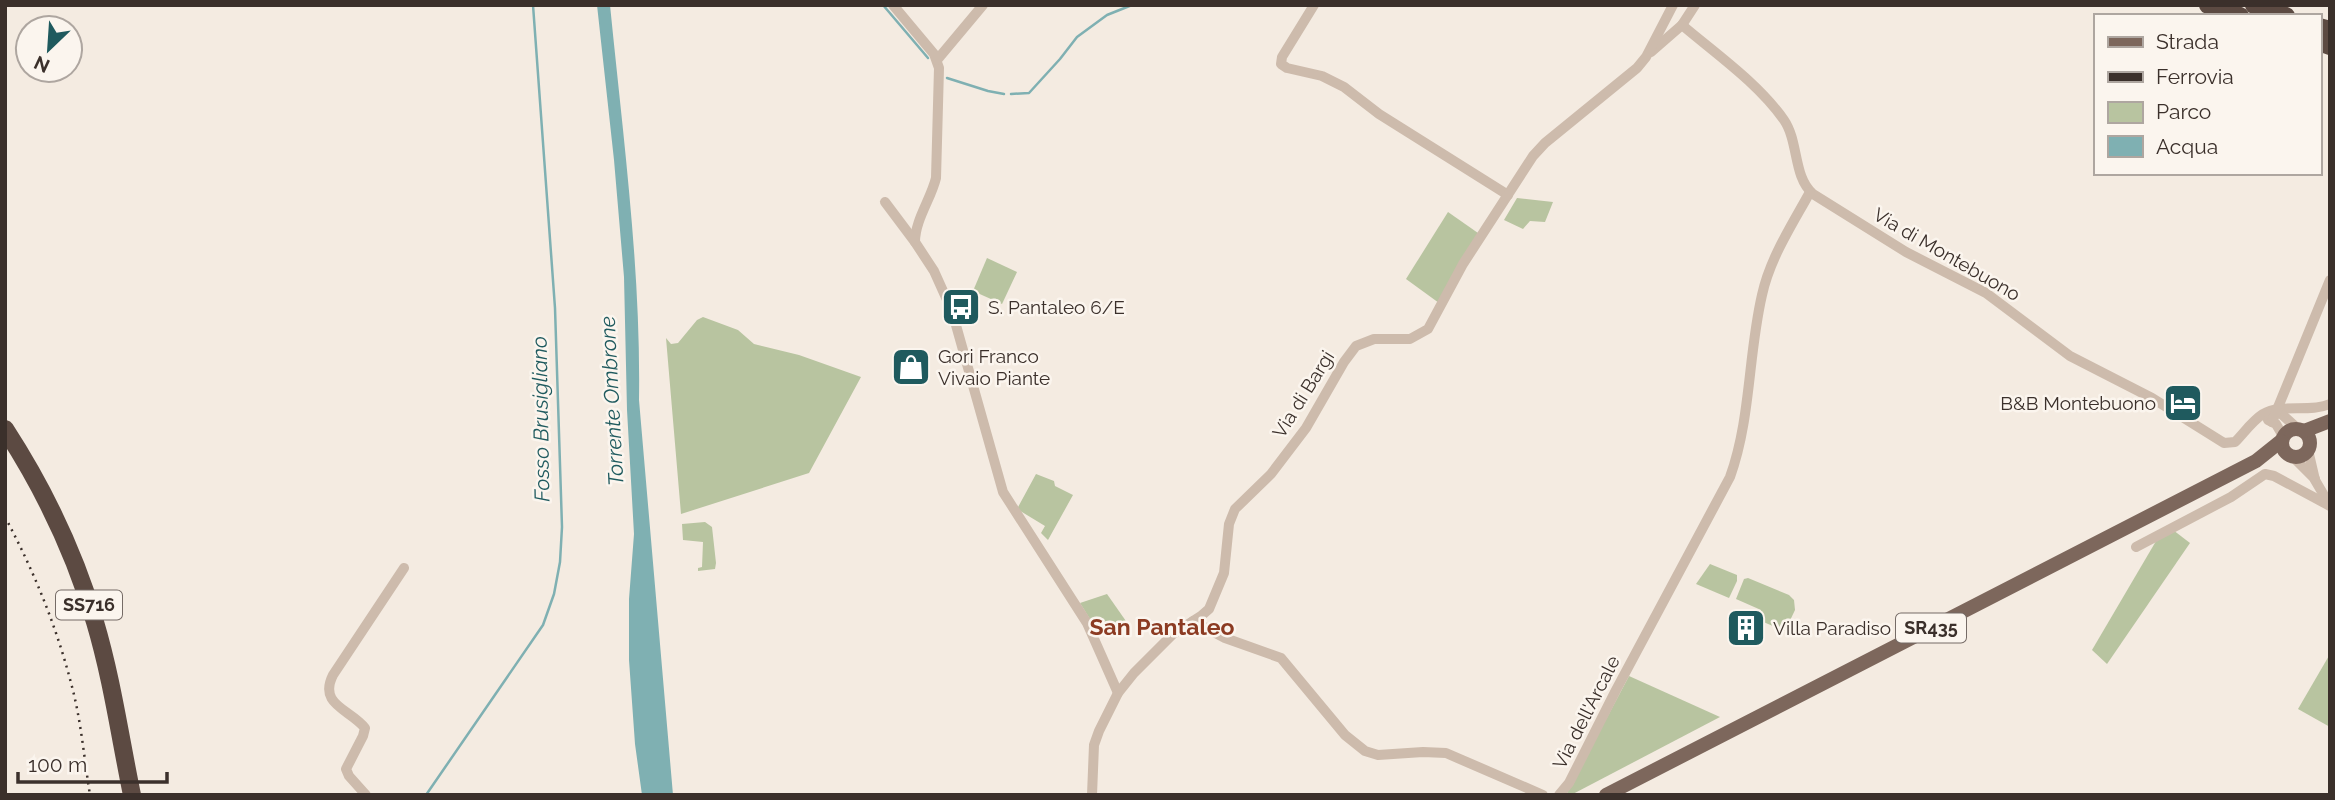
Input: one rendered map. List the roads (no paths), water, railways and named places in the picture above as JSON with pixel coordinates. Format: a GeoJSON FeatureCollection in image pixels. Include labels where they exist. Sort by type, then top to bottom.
{"type":"FeatureCollection","features":[{"type":"Feature","properties":{"kind":"highway"},"geometry":{"type":"LineString","coordinates":[[2208,5],[2234,14]]}},
{"type":"Feature","properties":{"kind":"highway"},"geometry":{"type":"LineString","coordinates":[[2254,5],[2280,14]]}},
{"type":"Feature","properties":{"kind":"highway","name":"SS716"},"geometry":{"type":"LineString","coordinates":[[5,429],[56,519],[81,579],[102,649],[132,795]]}},
{"type":"Feature","properties":{"kind":"highway","name":"SS716"},"geometry":{"type":"LineString","coordinates":[[5,449],[39,508],[79,606],[99,684],[121,795]]}},
{"type":"Feature","properties":{"kind":"main road"},"geometry":{"type":"LineString","coordinates":[[2302,435],[2330,421]]}},
{"type":"Feature","properties":{"kind":"main road"},"geometry":{"type":"LineString","coordinates":[[2256,461],[2290,429],[2302,435],[2330,429]]}},
{"type":"Feature","properties":{"kind":"main road"},"geometry":{"type":"LineString","coordinates":[[2256,461],[2302,456],[2302,435]]}},
{"type":"Feature","properties":{"kind":"main road"},"geometry":{"type":"LineString","coordinates":[[2282,439],[2283,449],[2291,456]]}},
{"type":"Feature","properties":{"kind":"main road","name":"SR435"},"geometry":{"type":"LineString","coordinates":[[1606,795],[2256,461]]}},
{"type":"Feature","properties":{"kind":"street"},"geometry":{"type":"LineString","coordinates":[[893,5],[937,60],[940,83],[937,172],[915,242]]}},
{"type":"Feature","properties":{"kind":"street"},"geometry":{"type":"LineString","coordinates":[[937,60],[983,5]]}},
{"type":"Feature","properties":{"kind":"street"},"geometry":{"type":"LineString","coordinates":[[1314,5],[1282,57],[1281,64],[1287,68],[1322,76],[1344,87],[1379,114],[1508,195]]}},
{"type":"Feature","properties":{"kind":"street","name":"Via di Bargi"},"geometry":{"type":"LineString","coordinates":[[1093,795],[1095,740],[1118,693],[1166,640],[1209,609],[1224,573],[1232,513],[1271,474],[1306,428],[1356,346],[1374,339],[1404,340],[1428,329],[1463,264],[1538,149],[1632,73],[1646,57],[1673,5]]}},
{"type":"Feature","properties":{"kind":"street"},"geometry":{"type":"LineString","coordinates":[[1646,57],[1682,25],[1695,5]]}},
{"type":"Feature","properties":{"kind":"street"},"geometry":{"type":"LineString","coordinates":[[1682,25],[1743,78],[1782,118],[1793,140],[1803,181],[1810,192]]}},
{"type":"Feature","properties":{"kind":"street","name":"Via di Montebuono"},"geometry":{"type":"LineString","coordinates":[[1810,192],[1906,252],[1986,293],[2070,356],[2152,398],[2224,443],[2235,442],[2257,419],[2267,412],[2277,410]]}},
{"type":"Feature","properties":{"kind":"street","name":"Via dell'Arcale"},"geometry":{"type":"LineString","coordinates":[[1559,795],[1569,783],[1731,477],[1739,446],[1763,290],[1774,258],[1810,192]]}},
{"type":"Feature","properties":{"kind":"street"},"geometry":{"type":"LineString","coordinates":[[885,202],[915,242],[937,278],[952,311],[1003,492],[1087,624],[1118,693]]}},
{"type":"Feature","properties":{"kind":"street"},"geometry":{"type":"LineString","coordinates":[[2272,422],[2330,280]]}},
{"type":"Feature","properties":{"kind":"street"},"geometry":{"type":"LineString","coordinates":[[2277,410],[2316,408],[2330,404]]}},
{"type":"Feature","properties":{"kind":"street"},"geometry":{"type":"LineString","coordinates":[[2300,409],[2302,435],[2315,480],[2330,506]]}},
{"type":"Feature","properties":{"kind":"street"},"geometry":{"type":"LineString","coordinates":[[2277,410],[2302,435]]}},
{"type":"Feature","properties":{"kind":"street"},"geometry":{"type":"LineString","coordinates":[[2257,419],[2272,422],[2282,439]]}},
{"type":"Feature","properties":{"kind":"street"},"geometry":{"type":"LineString","coordinates":[[2291,456],[2315,480]]}},
{"type":"Feature","properties":{"kind":"street"},"geometry":{"type":"LineString","coordinates":[[2136,547],[2231,497],[2265,474],[2274,476],[2330,506]]}},
{"type":"Feature","properties":{"kind":"street"},"geometry":{"type":"LineString","coordinates":[[366,795],[349,776],[346,768],[365,728],[334,702],[329,694],[329,685],[404,568]]}},
{"type":"Feature","properties":{"kind":"street"},"geometry":{"type":"LineString","coordinates":[[1193,621],[1225,638],[1274,655],[1286,662],[1349,740],[1368,753],[1446,753],[1543,795]]}},
{"type":"Feature","properties":{"kind":"water"},"geometry":{"type":"Polygon","coordinates":[[[597,5],[610,5],[625,153],[637,301],[639,400],[673,795],[642,795],[635,744],[629,660],[629,599],[634,534],[627,410],[624,277],[597,5]]]}},
{"type":"Feature","properties":{"kind":"waterway","name":"Fosso Brusigliano"},"geometry":{"type":"LineString","coordinates":[[426,795],[543,625],[554,594],[560,562],[562,527],[555,308],[533,5]]}},
{"type":"Feature","properties":{"kind":"waterway"},"geometry":{"type":"LineString","coordinates":[[883,5],[928,58]]}},
{"type":"Feature","properties":{"kind":"waterway"},"geometry":{"type":"LineString","coordinates":[[1011,94],[1029,93],[1077,37],[1107,15],[1132,5]]}},
{"type":"Feature","properties":{"kind":"waterway"},"geometry":{"type":"LineString","coordinates":[[947,78],[1004,94]]}},
{"type":"Feature","properties":{"kind":"railway"},"geometry":{"type":"LineString","coordinates":[[5,517],[43,598],[65,661],[77,710],[90,795]]}},
{"type":"Feature","properties":{"kind":"place","name":"S. Pantaleo 6/E"},"geometry":{"type":"Point","coordinates":[961,307]}},
{"type":"Feature","properties":{"kind":"place","name":"Gori Franco Vivaio Piante"},"geometry":{"type":"Point","coordinates":[911,367]}},
{"type":"Feature","properties":{"kind":"place","name":"B&B Montebuono"},"geometry":{"type":"Point","coordinates":[2183,403]}},
{"type":"Feature","properties":{"kind":"place","name":"Villa Paradiso"},"geometry":{"type":"Point","coordinates":[1746,628]}},
{"type":"Feature","properties":{"kind":"district","name":"San Pantaleo"},"geometry":{"type":"Point","coordinates":[1162,627]}},
{"type":"Feature","properties":{"kind":"water label","name":"Torrente Ombrone"},"geometry":{"type":"Point","coordinates":[612,401]}}]}
